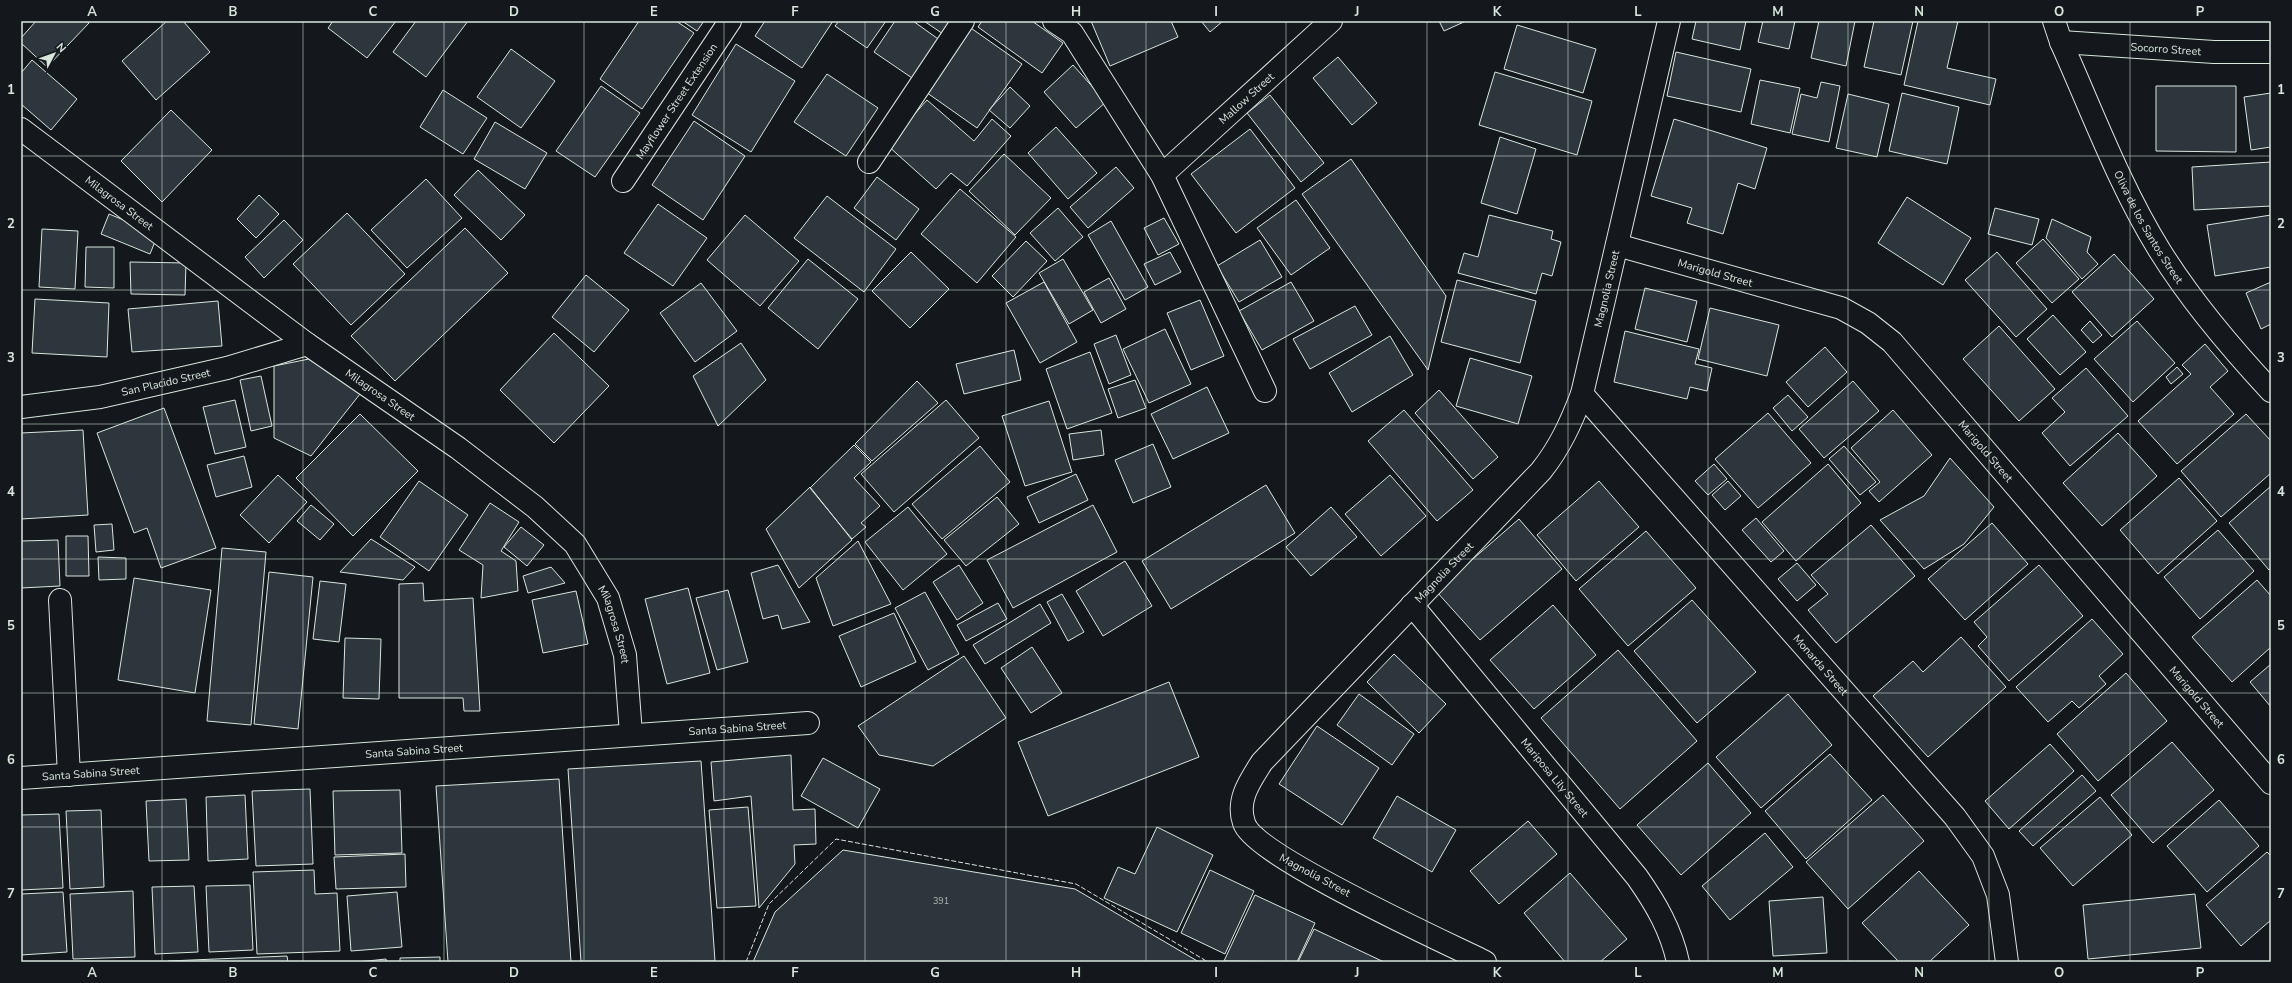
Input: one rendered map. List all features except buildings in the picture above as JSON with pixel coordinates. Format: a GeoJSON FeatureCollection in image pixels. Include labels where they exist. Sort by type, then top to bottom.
{"type":"FeatureCollection","features":[{"type":"Feature","properties":{"kind":"street","name":"Mayflower Street Extension"},"geometry":{"type":"LineString","coordinates":[[623,181],[730,21]]}},
{"type":"Feature","properties":{"kind":"street"},"geometry":{"type":"LineString","coordinates":[[868,162],[963,21]]}},
{"type":"Feature","properties":{"kind":"street"},"geometry":{"type":"LineString","coordinates":[[1054,21],[1072,33],[1162,175],[1265,391]]}},
{"type":"Feature","properties":{"kind":"street","name":"Mallow Street"},"geometry":{"type":"LineString","coordinates":[[1162,175],[1331,21]]}},
{"type":"Feature","properties":{"kind":"street","name":"Magnolia Street"},"geometry":{"type":"LineString","coordinates":[[1485,962],[1295,867],[1263,845],[1244,825],[1240,806],[1249,783],[1262,762],[1541,471],[1557,450],[1571,424],[1582,394],[1669,21]]}},
{"type":"Feature","properties":{"kind":"street","name":"Oliva de los Santos Street"},"geometry":{"type":"LineString","coordinates":[[2054,21],[2061,42],[2131,198],[2159,250],[2192,297],[2228,344],[2271,390]]}},
{"type":"Feature","properties":{"kind":"street","name":"Socorro Street"},"geometry":{"type":"LineString","coordinates":[[2061,42],[2214,52],[2271,52]]}},
{"type":"Feature","properties":{"kind":"street","name":"Milagrosa Street"},"geometry":{"type":"LineString","coordinates":[[21,129],[307,344],[458,448],[535,507],[575,544],[608,598],[625,655],[632,734]]}},
{"type":"Feature","properties":{"kind":"street","name":"Marigold Street"},"geometry":{"type":"LineString","coordinates":[[1617,244],[1841,308],[1868,323],[1892,342],[2271,783]]}},
{"type":"Feature","properties":{"kind":"street","name":"San Placido Street"},"geometry":{"type":"LineString","coordinates":[[21,407],[100,398],[227,368],[307,344]]}},
{"type":"Feature","properties":{"kind":"street","name":"Monarda Street"},"geometry":{"type":"LineString","coordinates":[[1582,394],[1955,817],[1983,856],[1998,895],[2007,962]]}},
{"type":"Feature","properties":{"kind":"street"},"geometry":{"type":"LineString","coordinates":[[60,600],[69,775]]}},
{"type":"Feature","properties":{"kind":"street","name":"Mariposa Lily Street"},"geometry":{"type":"LineString","coordinates":[[1412,606],[1637,877],[1658,906],[1674,945],[1678,962]]}},
{"type":"Feature","properties":{"kind":"street","name":"Santa Sabina Street"},"geometry":{"type":"LineString","coordinates":[[21,778],[632,734],[808,723]]}},
{"type":"Feature","properties":{"kind":"fence"},"geometry":{"type":"LineString","coordinates":[[746,962],[769,904],[836,839],[1076,884],[1208,962]]}}]}
